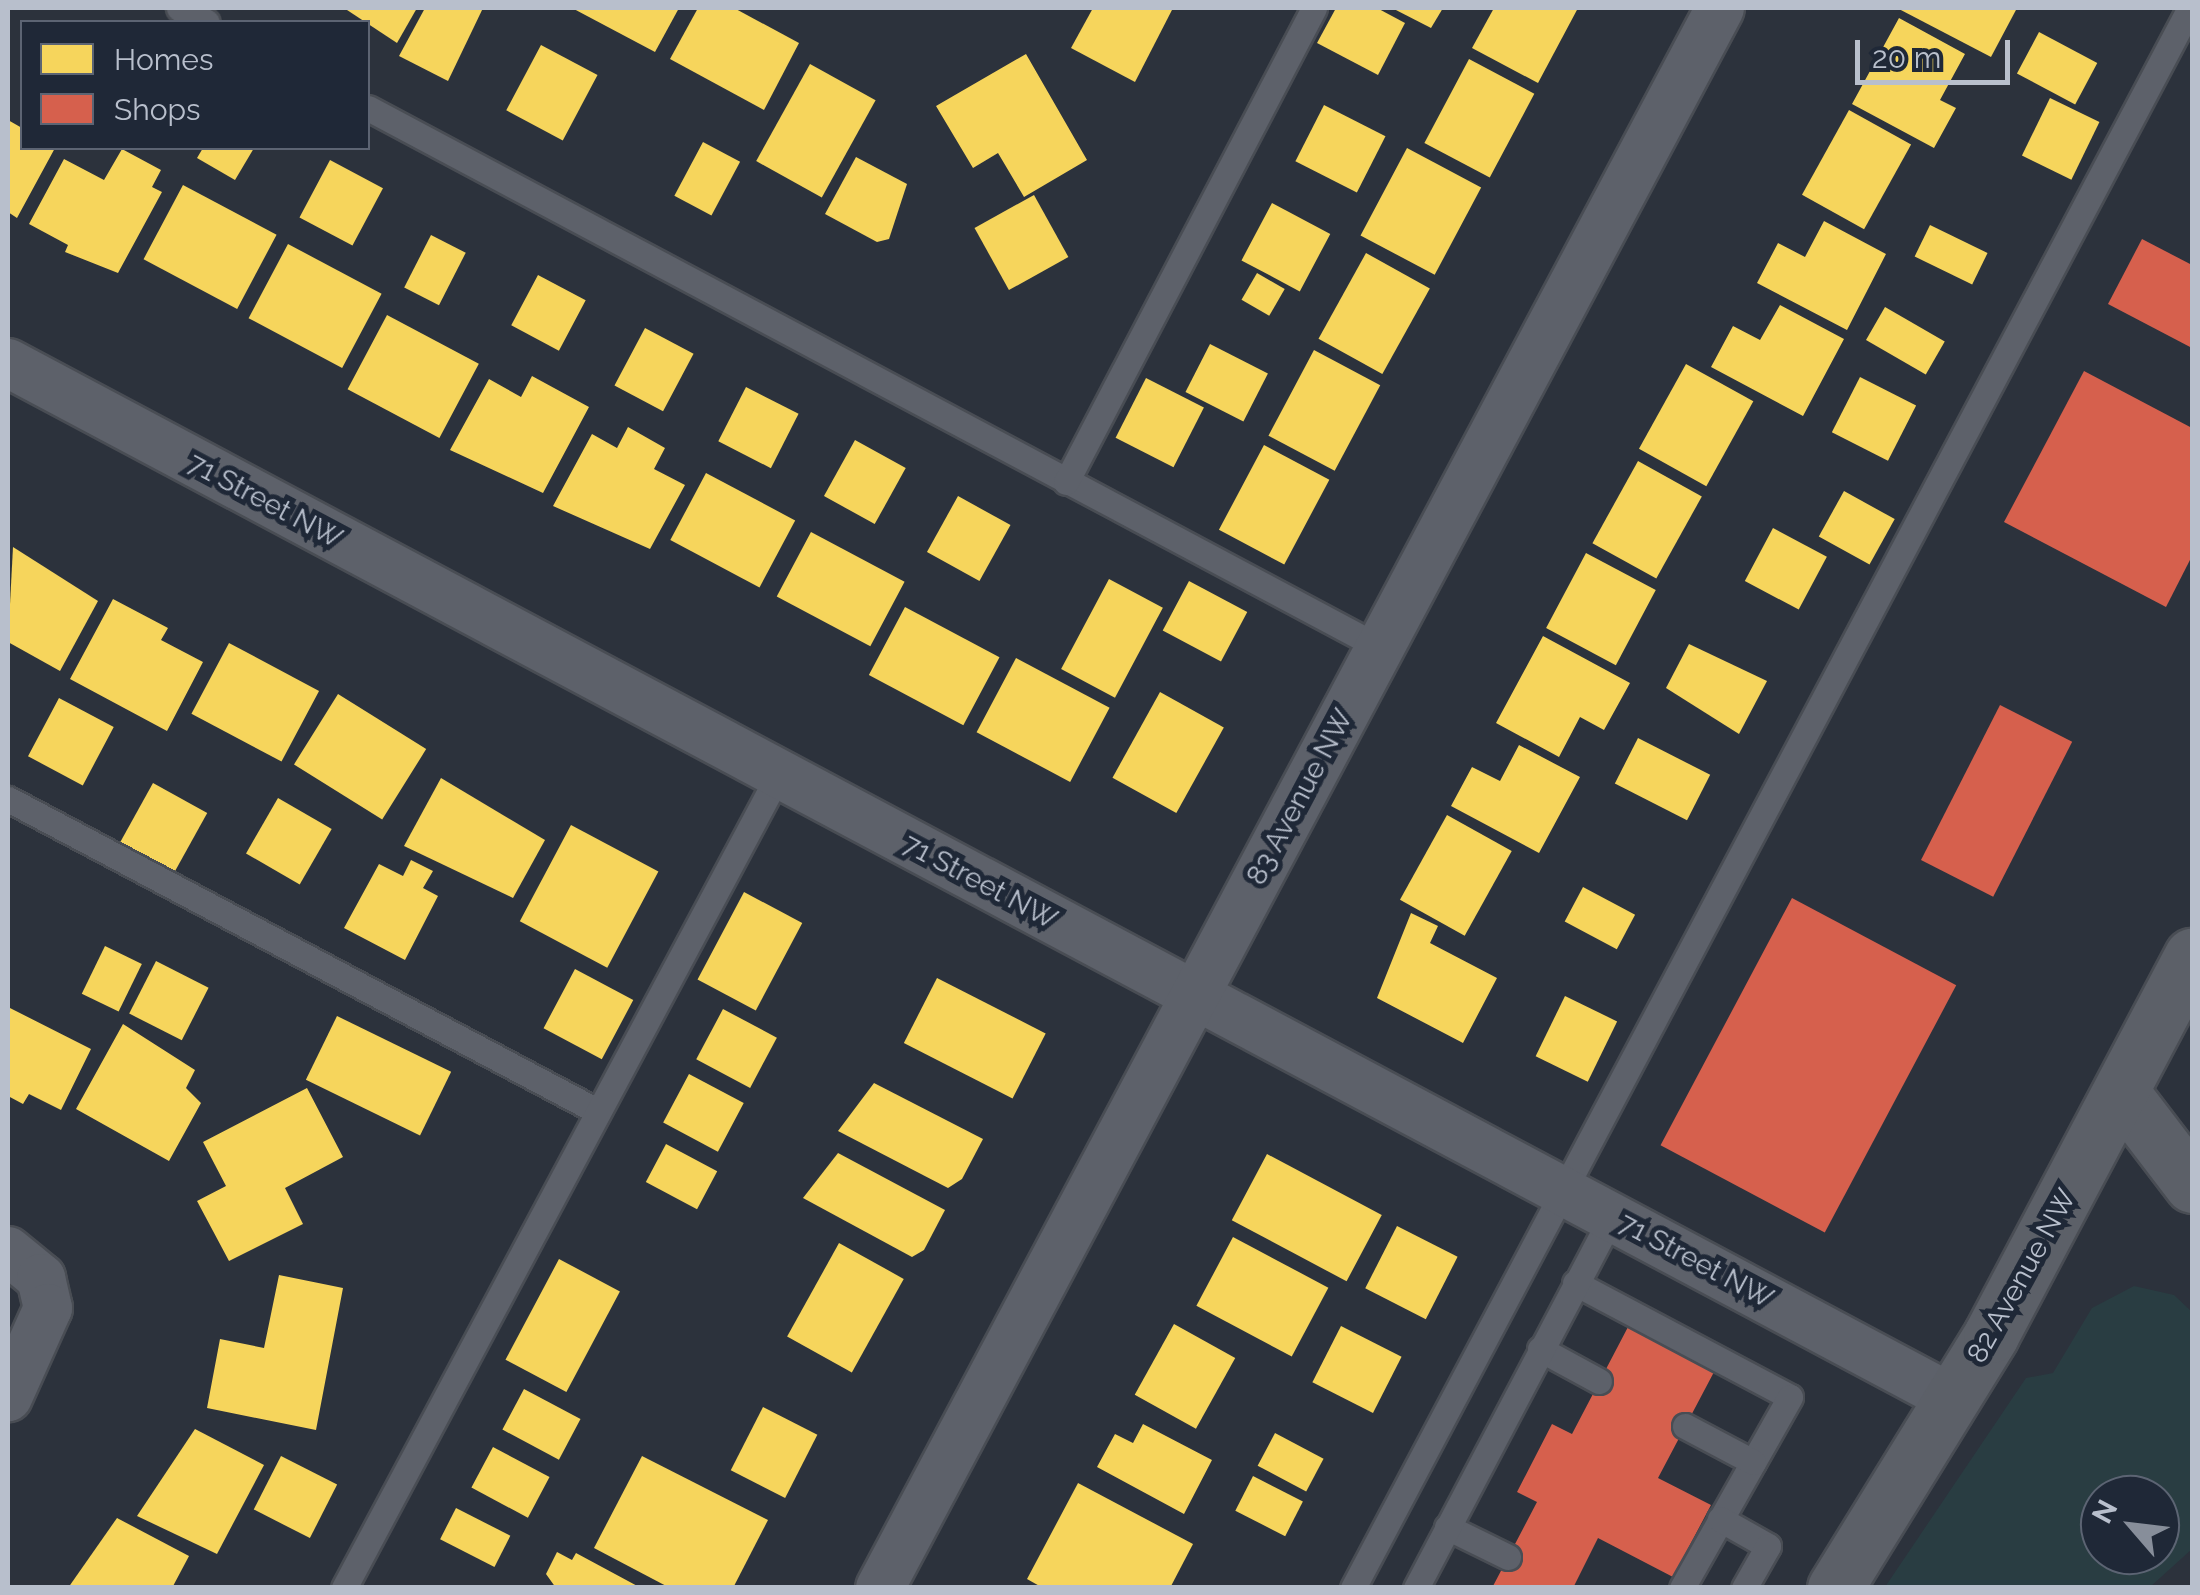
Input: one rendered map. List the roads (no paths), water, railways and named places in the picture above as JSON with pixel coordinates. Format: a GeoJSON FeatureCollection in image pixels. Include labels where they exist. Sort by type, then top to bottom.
{"type":"FeatureCollection","features":[{"type":"Feature","properties":{"kind":"street","name":"83 Avenue NW"},"geometry":{"type":"LineString","coordinates":[[880,1588],[1720,8]]}},
{"type":"Feature","properties":{"kind":"street","name":"71 Street NW"},"geometry":{"type":"LineString","coordinates":[[8,363],[1953,1400]]}},
{"type":"Feature","properties":{"kind":"street","name":"82 Avenue NW"},"geometry":{"type":"LineString","coordinates":[[1835,1588],[1953,1400],[2192,956]]}},
{"type":"Feature","properties":{"kind":"street"},"geometry":{"type":"LineString","coordinates":[[2121,1092],[2192,1185]]}},
{"type":"Feature","properties":{"kind":"street"},"geometry":{"type":"LineString","coordinates":[[8,1397],[44,1328],[24,1264]]}},
{"type":"Feature","properties":{"kind":"lane"},"geometry":{"type":"LineString","coordinates":[[179,8],[203,20]]}},
{"type":"Feature","properties":{"kind":"lane"},"geometry":{"type":"LineString","coordinates":[[1066,482],[1314,8]]}},
{"type":"Feature","properties":{"kind":"lane"},"geometry":{"type":"LineString","coordinates":[[1352,1588],[2190,8]]}},
{"type":"Feature","properties":{"kind":"lane"},"geometry":{"type":"LineString","coordinates":[[370,109],[1379,647]]}},
{"type":"Feature","properties":{"kind":"lane"},"geometry":{"type":"LineString","coordinates":[[344,1588],[779,774]]}},
{"type":"Feature","properties":{"kind":"lane"},"geometry":{"type":"LineString","coordinates":[[8,799],[597,1111]]}},
{"type":"Feature","properties":{"kind":"lane"},"geometry":{"type":"LineString","coordinates":[[1416,1588],[1612,1216]]}},
{"type":"Feature","properties":{"kind":"lane"},"geometry":{"type":"LineString","coordinates":[[1575,1282],[1790,1397],[1682,1588]]}},
{"type":"Feature","properties":{"kind":"lane"},"geometry":{"type":"LineString","coordinates":[[1540,1349],[1600,1381]]}},
{"type":"Feature","properties":{"kind":"lane"},"geometry":{"type":"LineString","coordinates":[[1685,1426],[1752,1462]]}},
{"type":"Feature","properties":{"kind":"lane"},"geometry":{"type":"LineString","coordinates":[[1720,1519],[1768,1546],[1744,1588]]}},
{"type":"Feature","properties":{"kind":"lane"},"geometry":{"type":"LineString","coordinates":[[1447,1527],[1508,1558]]}}]}
